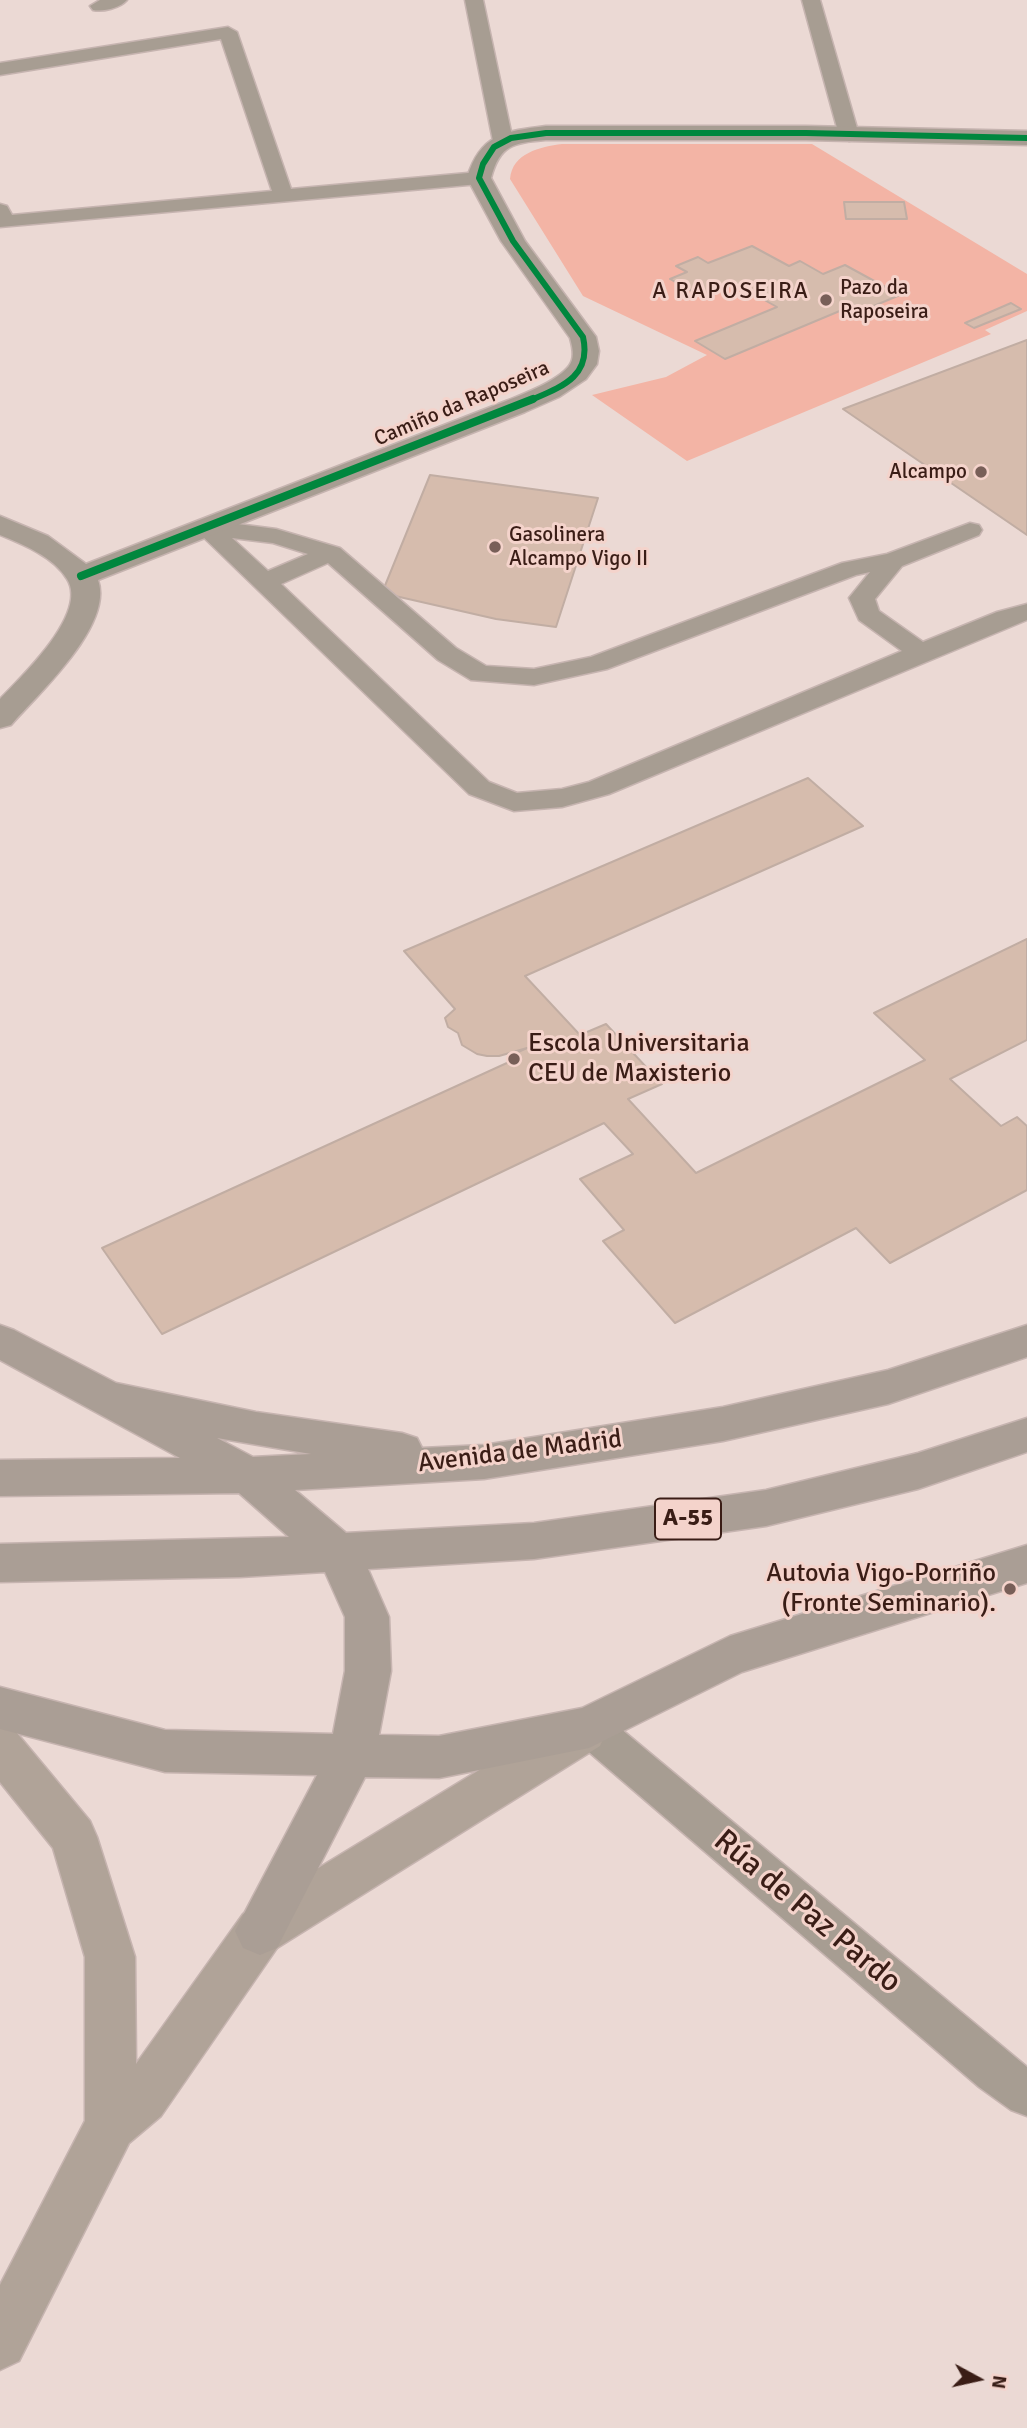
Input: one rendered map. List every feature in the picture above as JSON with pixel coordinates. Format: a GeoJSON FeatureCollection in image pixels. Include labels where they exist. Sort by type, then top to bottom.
{"type":"FeatureCollection","features":[{"type":"Feature","properties":{"kind":"highway"},"geometry":{"type":"LineString","coordinates":[[0,1341],[248,1475],[339,1554],[368,1617],[368,1671],[352,1755],[260,1931]]}},
{"type":"Feature","properties":{"kind":"highway","name":"Avenida de Madrid"},"geometry":{"type":"LineString","coordinates":[[0,1478],[248,1475],[484,1462],[723,1424],[835,1401],[901,1383],[1027,1341]]}},
{"type":"Feature","properties":{"kind":"highway"},"geometry":{"type":"LineString","coordinates":[[107,1398],[256,1429],[484,1462]]}},
{"type":"Feature","properties":{"kind":"highway","name":"A-55"},"geometry":{"type":"LineString","coordinates":[[0,1563],[339,1554],[534,1541],[766,1508],[918,1471],[1027,1435]]}},
{"type":"Feature","properties":{"kind":"highway"},"geometry":{"type":"LineString","coordinates":[[0,1708],[165,1751],[439,1757],[589,1727],[730,1656],[1027,1564]]}},
{"type":"Feature","properties":{"kind":"main road"},"geometry":{"type":"LineString","coordinates":[[0,2342],[111,2126],[143,2098],[260,1931],[589,1727]]}},
{"type":"Feature","properties":{"kind":"main road"},"geometry":{"type":"LineString","coordinates":[[0,1748],[73,1836],[110,1957],[111,2126]]}},
{"type":"Feature","properties":{"kind":"street"},"geometry":{"type":"LineString","coordinates":[[479,178],[488,150],[503,141],[546,133],[1027,138]]}},
{"type":"Feature","properties":{"kind":"street","name":"Camiño da Raposeira"},"geometry":{"type":"LineString","coordinates":[[81,576],[535,397],[572,378],[583,366],[587,353],[583,337],[516,248],[489,202],[479,178]]}},
{"type":"Feature","properties":{"kind":"street"},"geometry":{"type":"LineString","coordinates":[[0,524],[40,544],[69,563],[81,576],[88,591],[86,609],[76,630],[0,718]]}},
{"type":"Feature","properties":{"kind":"lane"},"geometry":{"type":"LineString","coordinates":[[99,6],[118,0]]}},
{"type":"Feature","properties":{"kind":"lane"},"geometry":{"type":"LineString","coordinates":[[474,0],[503,141]]}},
{"type":"Feature","properties":{"kind":"lane"},"geometry":{"type":"LineString","coordinates":[[811,0],[849,135]]}},
{"type":"Feature","properties":{"kind":"lane"},"geometry":{"type":"LineString","coordinates":[[0,69],[228,32],[283,195]]}},
{"type":"Feature","properties":{"kind":"lane"},"geometry":{"type":"LineString","coordinates":[[0,210],[3,222],[479,178]]}},
{"type":"Feature","properties":{"kind":"lane"},"geometry":{"type":"LineString","coordinates":[[207,527],[276,536],[331,553],[447,654],[480,674],[534,677],[598,663],[851,568],[893,561],[970,530]]}},
{"type":"Feature","properties":{"kind":"lane"},"geometry":{"type":"LineString","coordinates":[[207,527],[479,788],[514,802],[562,798],[598,788],[920,652],[1006,617],[1027,612]]}},
{"type":"Feature","properties":{"kind":"lane"},"geometry":{"type":"LineString","coordinates":[[265,582],[331,553]]}},
{"type":"Feature","properties":{"kind":"lane"},"geometry":{"type":"LineString","coordinates":[[893,561],[862,598],[868,615],[920,652]]}},
{"type":"Feature","properties":{"kind":"lane","name":"Rúa de Paz Pardo"},"geometry":{"type":"LineString","coordinates":[[589,1727],[995,2071],[1027,2094]]}},
{"type":"Feature","properties":{"kind":"shaded area"},"geometry":{"type":"Polygon","coordinates":[[[562,144],[812,144],[1027,274],[1027,311],[985,330],[991,334],[687,461],[592,395],[666,377],[707,355],[583,296],[510,179],[512,170],[522,157],[545,147],[562,144]]]}},
{"type":"Feature","properties":{"kind":"building"},"geometry":{"type":"Polygon","coordinates":[[[844,202],[904,202],[907,219],[846,219],[844,202]]]}},
{"type":"Feature","properties":{"kind":"building","name":"Pazo da Raposeira"},"geometry":{"type":"Polygon","coordinates":[[[752,246],[789,266],[800,261],[823,274],[845,265],[900,295],[864,310],[854,305],[725,359],[695,341],[777,307],[732,282],[698,295],[670,279],[687,272],[676,266],[698,257],[708,263],[752,246]]]}},
{"type":"Feature","properties":{"kind":"building"},"geometry":{"type":"Polygon","coordinates":[[[1011,303],[1021,309],[974,328],[965,323],[1011,303]]]}},
{"type":"Feature","properties":{"kind":"building","name":"Alcampo"},"geometry":{"type":"Polygon","coordinates":[[[1027,340],[1027,535],[843,409],[1027,340]]]}},
{"type":"Feature","properties":{"kind":"building"},"geometry":{"type":"Polygon","coordinates":[[[430,475],[598,498],[556,627],[496,619],[382,593],[430,475]]]}},
{"type":"Feature","properties":{"kind":"building"},"geometry":{"type":"Polygon","coordinates":[[[808,778],[863,826],[525,976],[580,1035],[606,1024],[662,1084],[628,1099],[696,1173],[925,1060],[874,1013],[1027,939],[1027,1040],[950,1079],[1001,1126],[1017,1117],[1027,1126],[1027,1190],[890,1263],[856,1228],[675,1323],[603,1241],[624,1230],[580,1179],[633,1154],[604,1123],[162,1334],[102,1248],[520,1057],[516,1053],[527,1048],[499,1056],[487,1056],[477,1054],[462,1045],[458,1033],[448,1027],[445,1018],[455,1009],[404,951],[808,778]]]}},
{"type":"Feature","properties":{"kind":"cycle path"},"geometry":{"type":"LineString","coordinates":[[81,576],[516,406],[550,391],[577,374],[586,357],[583,337],[513,241],[479,178],[488,154],[502,142],[511,138],[546,133],[806,133],[1027,138]]}},
{"type":"Feature","properties":{"kind":"place","name":"Pazo da Raposeira"},"geometry":{"type":"Point","coordinates":[826,300]}},
{"type":"Feature","properties":{"kind":"place","name":"Alcampo"},"geometry":{"type":"Point","coordinates":[981,472]}},
{"type":"Feature","properties":{"kind":"place","name":"Gasolinera Alcampo Vigo II"},"geometry":{"type":"Point","coordinates":[495,547]}},
{"type":"Feature","properties":{"kind":"place","name":"Escola Universitaria CEU de Maxisterio"},"geometry":{"type":"Point","coordinates":[514,1059]}},
{"type":"Feature","properties":{"kind":"place","name":"Autovia Vigo-Porriño (Fronte Seminario)."},"geometry":{"type":"Point","coordinates":[1010,1589]}},
{"type":"Feature","properties":{"kind":"district","name":"A RAPOSEIRA"},"geometry":{"type":"Point","coordinates":[731,292]}}]}
